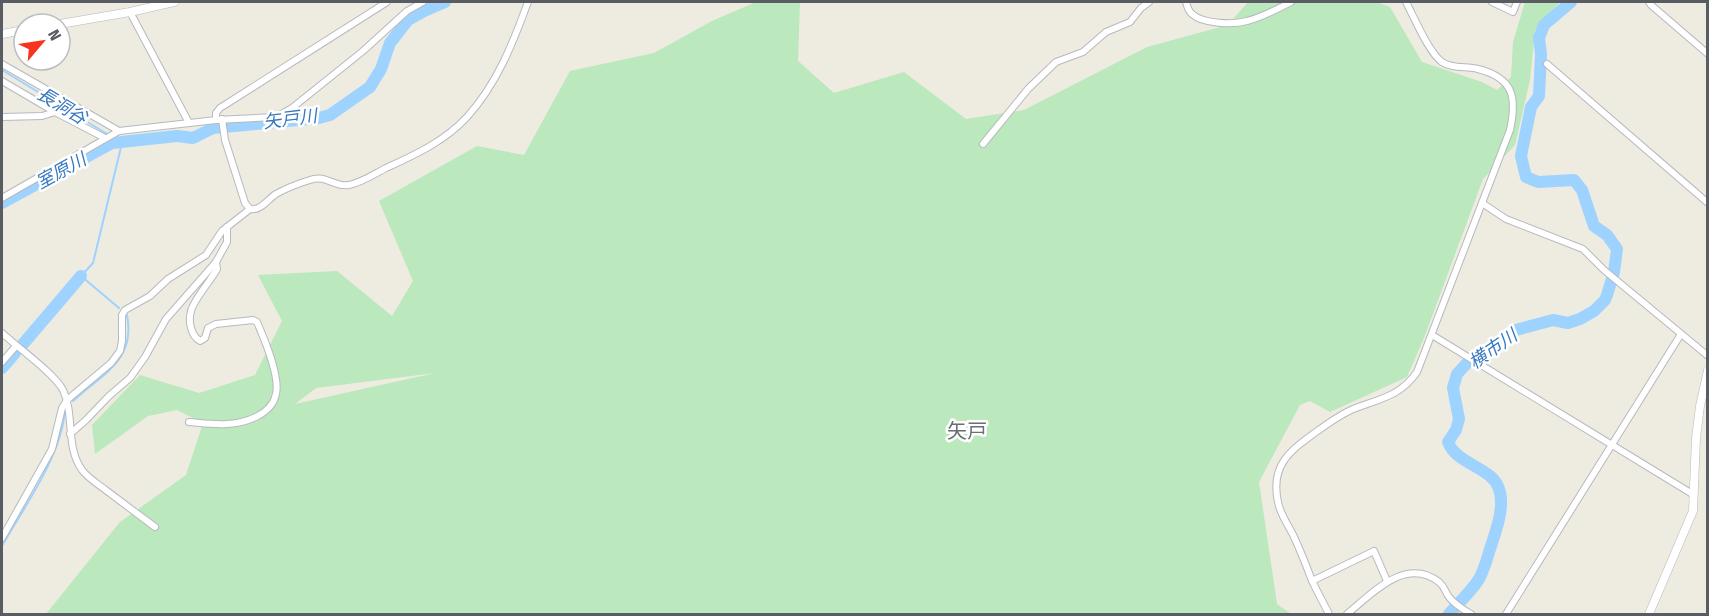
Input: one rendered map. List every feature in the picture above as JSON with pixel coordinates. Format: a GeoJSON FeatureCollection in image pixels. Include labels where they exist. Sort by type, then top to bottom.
{"type":"FeatureCollection","features":[{"type":"Feature","properties":{"kind":"street"},"geometry":{"type":"LineString","coordinates":[[72,22],[174,2]]}},
{"type":"Feature","properties":{"kind":"street"},"geometry":{"type":"LineString","coordinates":[[250,209],[244,203],[224,132],[216,113],[220,108],[387,2]]}},
{"type":"Feature","properties":{"kind":"street"},"geometry":{"type":"LineString","coordinates":[[2,198],[117,132],[219,120],[276,117],[292,108],[363,51],[407,10],[423,2]]}},
{"type":"Feature","properties":{"kind":"street"},"geometry":{"type":"LineString","coordinates":[[2,538],[52,449],[62,408],[67,400],[111,363],[120,351],[124,310],[150,296],[168,279],[206,255],[222,231],[250,209],[254,210],[277,194],[313,179],[328,179],[339,186],[348,186],[410,158],[440,139],[466,118],[484,96],[501,69],[528,2]]}},
{"type":"Feature","properties":{"kind":"street"},"geometry":{"type":"LineString","coordinates":[[983,144],[1028,88],[1056,62],[1083,52],[1106,32],[1130,22],[1149,2]]}},
{"type":"Feature","properties":{"kind":"street"},"geometry":{"type":"LineString","coordinates":[[1186,2],[1193,16],[1210,22],[1232,23],[1260,17],[1291,2]]}},
{"type":"Feature","properties":{"kind":"street"},"geometry":{"type":"LineString","coordinates":[[1329,615],[1278,504],[1277,476],[1282,463],[1294,448],[1336,418],[1353,409],[1392,396],[1403,388],[1417,372],[1510,130],[1514,110],[1511,92],[1502,80],[1478,69],[1457,67],[1442,62],[1432,50],[1406,2]]}},
{"type":"Feature","properties":{"kind":"street"},"geometry":{"type":"LineString","coordinates":[[1492,2],[1513,12],[1517,2]]}},
{"type":"Feature","properties":{"kind":"street"},"geometry":{"type":"LineString","coordinates":[[1649,2],[1707,54]]}},
{"type":"Feature","properties":{"kind":"street"},"geometry":{"type":"LineString","coordinates":[[130,12],[189,123]]}},
{"type":"Feature","properties":{"kind":"street"},"geometry":{"type":"LineString","coordinates":[[2,64],[117,132]]}},
{"type":"Feature","properties":{"kind":"street"},"geometry":{"type":"LineString","coordinates":[[1547,64],[1707,203]]}},
{"type":"Feature","properties":{"kind":"street"},"geometry":{"type":"LineString","coordinates":[[2,81],[105,138]]}},
{"type":"Feature","properties":{"kind":"street"},"geometry":{"type":"LineString","coordinates":[[2,117],[42,117],[55,112]]}},
{"type":"Feature","properties":{"kind":"street"},"geometry":{"type":"LineString","coordinates":[[1482,203],[1506,219],[1583,249],[1604,270],[1707,356]]}},
{"type":"Feature","properties":{"kind":"street"},"geometry":{"type":"LineString","coordinates":[[70,434],[130,378],[166,319],[216,262],[226,242],[227,227]]}},
{"type":"Feature","properties":{"kind":"street"},"geometry":{"type":"LineString","coordinates":[[189,422],[226,424],[248,421],[270,406],[276,393],[269,354],[257,321],[216,324],[208,328],[203,340],[197,340],[193,336],[191,310],[214,275],[217,269],[216,262]]}},
{"type":"Feature","properties":{"kind":"street"},"geometry":{"type":"LineString","coordinates":[[2,333],[50,374],[62,388],[70,411],[70,434],[74,456],[82,470],[155,527]]}},
{"type":"Feature","properties":{"kind":"street"},"geometry":{"type":"LineString","coordinates":[[1506,615],[1682,334]]}},
{"type":"Feature","properties":{"kind":"street"},"geometry":{"type":"LineString","coordinates":[[1432,335],[1694,495]]}},
{"type":"Feature","properties":{"kind":"street"},"geometry":{"type":"LineString","coordinates":[[2,362],[16,346]]}},
{"type":"Feature","properties":{"kind":"street"},"geometry":{"type":"LineString","coordinates":[[1649,615],[1693,511],[1696,438],[1707,370]]}},
{"type":"Feature","properties":{"kind":"street"},"geometry":{"type":"LineString","coordinates":[[1312,581],[1374,551],[1387,581]]}},
{"type":"Feature","properties":{"kind":"street"},"geometry":{"type":"LineString","coordinates":[[1347,615],[1387,581],[1406,574],[1421,574],[1442,584],[1449,597],[1471,615]]}},
{"type":"Feature","properties":{"kind":"green space"},"geometry":{"type":"Polygon","coordinates":[[[756,2],[800,2],[798,61],[834,93],[904,72],[966,119],[1024,110],[1147,47],[1228,25],[1248,2],[1376,2],[1390,7],[1422,62],[1482,82],[1497,90],[1511,77],[1513,42],[1525,2],[1560,2],[1535,30],[1530,80],[1515,145],[1483,179],[1424,338],[1407,377],[1330,412],[1310,401],[1300,405],[1259,482],[1277,604],[1291,614],[46,614],[120,522],[186,475],[203,423],[177,410],[148,416],[95,454],[92,425],[140,375],[199,393],[255,375],[282,321],[258,275],[337,271],[392,316],[413,281],[379,201],[477,146],[524,155],[570,71],[654,53],[712,21],[756,2]],[[435,373],[316,388],[295,404],[435,373]]]}},
{"type":"Feature","properties":{"kind":"waterway","name":"矢戸川"},"geometry":{"type":"LineString","coordinates":[[2,203],[112,143],[177,136],[193,138],[213,128],[330,115],[370,87],[381,69],[390,43],[408,20],[445,2]]}},
{"type":"Feature","properties":{"kind":"waterway","name":"横市川"},"geometry":{"type":"LineString","coordinates":[[1449,614],[1481,576],[1496,531],[1501,501],[1500,492],[1490,476],[1455,453],[1448,442],[1456,430],[1459,419],[1453,388],[1457,374],[1468,362],[1516,330],[1553,320],[1568,323],[1594,311],[1605,300],[1614,272],[1617,249],[1607,235],[1594,226],[1582,190],[1574,180],[1538,182],[1526,177],[1521,156],[1531,107],[1539,96],[1541,54],[1539,38],[1544,25],[1571,2]]}},
{"type":"Feature","properties":{"kind":"waterway","name":"長洞谷"},"geometry":{"type":"LineString","coordinates":[[2,70],[122,143],[93,263],[81,276],[119,308]]}},
{"type":"Feature","properties":{"kind":"waterway","name":"矢戸川"},"geometry":{"type":"LineString","coordinates":[[23,344],[81,276]]}},
{"type":"Feature","properties":{"kind":"waterway"},"geometry":{"type":"LineString","coordinates":[[73,401],[114,366],[121,356],[128,331],[127,315]]}},
{"type":"Feature","properties":{"kind":"waterway","name":"矢戸川"},"geometry":{"type":"LineString","coordinates":[[2,368],[15,353]]}},
{"type":"Feature","properties":{"kind":"waterway"},"geometry":{"type":"LineString","coordinates":[[2,546],[49,464],[62,429],[65,412]]}},
{"type":"Feature","properties":{"kind":"district","name":"矢戸"},"geometry":{"type":"Point","coordinates":[967,431]}},
{"type":"Feature","properties":{"kind":"water label","name":"室原川"},"geometry":{"type":"Point","coordinates":[61,171]}}]}
